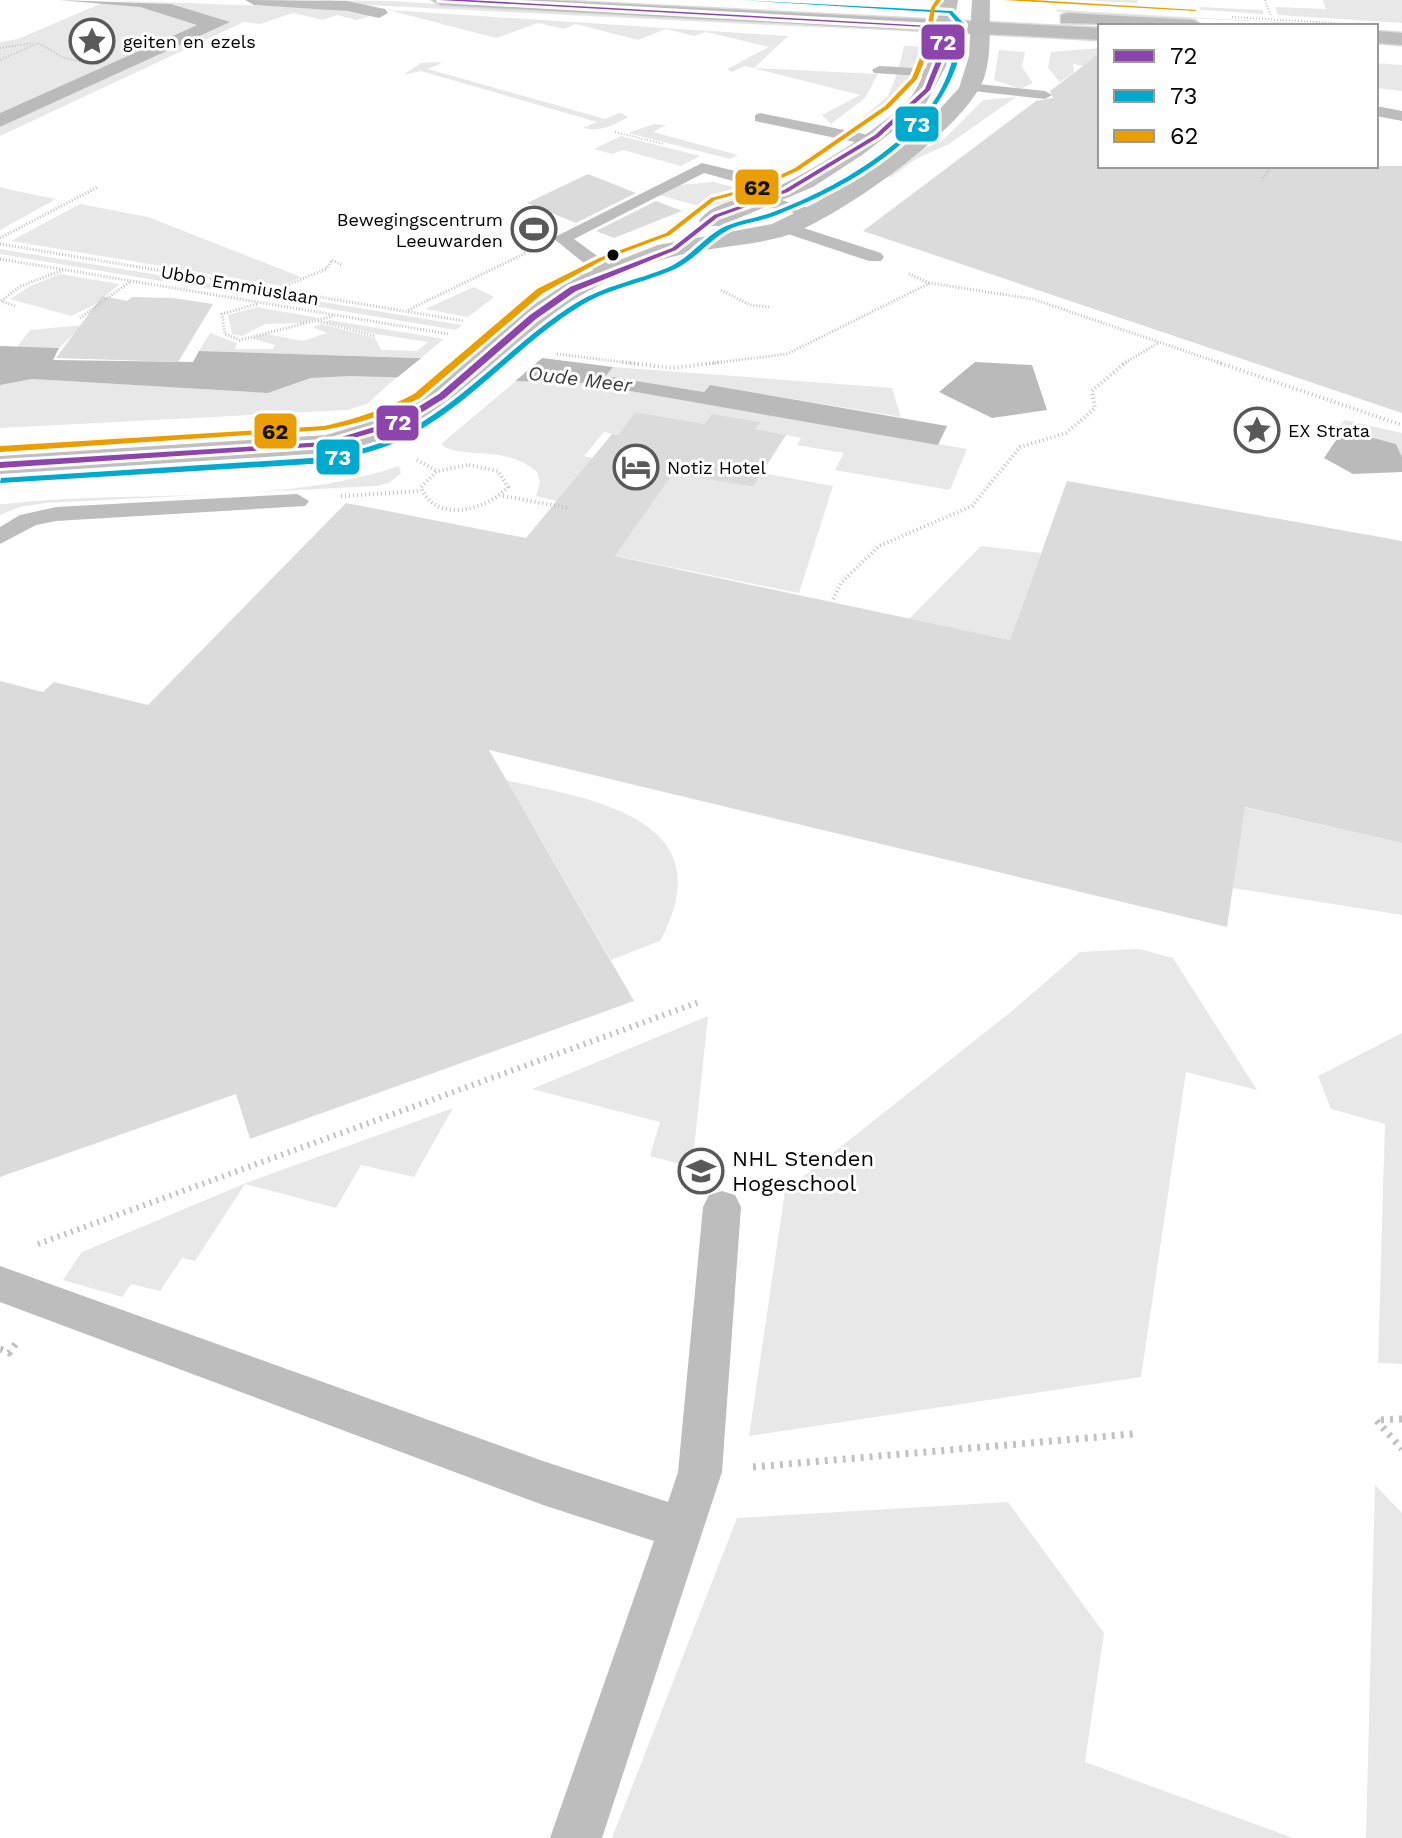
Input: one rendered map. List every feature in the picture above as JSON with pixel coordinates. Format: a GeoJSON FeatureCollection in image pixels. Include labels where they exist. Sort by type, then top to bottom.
{"type":"FeatureCollection","features":[{"type":"Feature","properties":{"kind":"main road"},"geometry":{"type":"LineString","coordinates":[[254,0],[347,6],[379,13]]}},
{"type":"Feature","properties":{"kind":"main road"},"geometry":{"type":"LineString","coordinates":[[441,0],[980,14],[1158,24]]}},
{"type":"Feature","properties":{"kind":"main road"},"geometry":{"type":"LineString","coordinates":[[690,0],[948,13]]}},
{"type":"Feature","properties":{"kind":"main road"},"geometry":{"type":"LineString","coordinates":[[980,14],[1098,34]]}},
{"type":"Feature","properties":{"kind":"main road"},"geometry":{"type":"LineString","coordinates":[[1378,37],[1402,39]]}},
{"type":"Feature","properties":{"kind":"main road"},"geometry":{"type":"LineString","coordinates":[[1378,50],[1402,51]]}},
{"type":"Feature","properties":{"kind":"street"},"geometry":{"type":"LineString","coordinates":[[676,248],[720,213],[766,201],[805,183],[917,103],[942,54],[948,13]]}},
{"type":"Feature","properties":{"kind":"street"},"geometry":{"type":"LineString","coordinates":[[0,465],[285,449],[355,439],[405,421],[426,409],[517,329],[558,299],[608,273],[676,248],[785,227],[815,213],[908,148],[958,104],[969,87],[979,61],[980,14]]}},
{"type":"Feature","properties":{"kind":"street"},"geometry":{"type":"LineString","coordinates":[[869,140],[908,148]]}},
{"type":"Feature","properties":{"kind":"lane"},"geometry":{"type":"LineString","coordinates":[[879,70],[934,73]]}},
{"type":"Feature","properties":{"kind":"lane"},"geometry":{"type":"LineString","coordinates":[[969,87],[1045,95]]}},
{"type":"Feature","properties":{"kind":"lane"},"geometry":{"type":"LineString","coordinates":[[1378,111],[1402,116]]}},
{"type":"Feature","properties":{"kind":"lane"},"geometry":{"type":"LineString","coordinates":[[829,132],[805,114],[763,115],[777,129],[829,132],[869,140]]}},
{"type":"Feature","properties":{"kind":"lane"},"geometry":{"type":"LineString","coordinates":[[608,273],[562,238],[702,168],[750,180],[766,201],[815,213]]}},
{"type":"Feature","properties":{"kind":"lane"},"geometry":{"type":"LineString","coordinates":[[785,227],[875,257]]}},
{"type":"Feature","properties":{"kind":"lane"},"geometry":{"type":"LineString","coordinates":[[0,537],[28,520],[56,514],[297,501]]}},
{"type":"Feature","properties":{"kind":"lane"},"geometry":{"type":"LineString","coordinates":[[576,1838],[700,1472],[722,1207]]}},
{"type":"Feature","properties":{"kind":"lane"},"geometry":{"type":"LineString","coordinates":[[0,1284],[543,1483],[681,1528]]}},
{"type":"Feature","properties":{"kind":"path"},"geometry":{"type":"LineString","coordinates":[[1265,0],[1271,16]]}},
{"type":"Feature","properties":{"kind":"path"},"geometry":{"type":"LineString","coordinates":[[0,60],[38,43]]}},
{"type":"Feature","properties":{"kind":"path"},"geometry":{"type":"LineString","coordinates":[[0,48],[38,43],[64,58],[100,65]]}},
{"type":"Feature","properties":{"kind":"path"},"geometry":{"type":"LineString","coordinates":[[1263,178],[1270,168]]}},
{"type":"Feature","properties":{"kind":"path"},"geometry":{"type":"LineString","coordinates":[[0,241],[98,187]]}},
{"type":"Feature","properties":{"kind":"path"},"geometry":{"type":"LineString","coordinates":[[0,241],[517,329]]}},
{"type":"Feature","properties":{"kind":"path"},"geometry":{"type":"LineString","coordinates":[[406,311],[526,253]]}},
{"type":"Feature","properties":{"kind":"path","name":"Ubbo Emmiuslaan"},"geometry":{"type":"LineString","coordinates":[[0,259],[459,336]]}},
{"type":"Feature","properties":{"kind":"path"},"geometry":{"type":"LineString","coordinates":[[277,290],[326,269],[332,260],[342,265]]}},
{"type":"Feature","properties":{"kind":"path"},"geometry":{"type":"LineString","coordinates":[[15,306],[1,301],[21,286],[63,269]]}},
{"type":"Feature","properties":{"kind":"path"},"geometry":{"type":"LineString","coordinates":[[80,318],[132,281]]}},
{"type":"Feature","properties":{"kind":"path"},"geometry":{"type":"LineString","coordinates":[[549,353],[672,368],[787,354],[930,283],[1033,299],[1402,425]]}},
{"type":"Feature","properties":{"kind":"path"},"geometry":{"type":"LineString","coordinates":[[721,290],[750,305],[771,307]]}},
{"type":"Feature","properties":{"kind":"path"},"geometry":{"type":"LineString","coordinates":[[262,303],[222,314],[225,334],[240,340],[335,315]]}},
{"type":"Feature","properties":{"kind":"path"},"geometry":{"type":"LineString","coordinates":[[318,321],[375,336]]}},
{"type":"Feature","properties":{"kind":"path"},"geometry":{"type":"LineString","coordinates":[[833,599],[841,583],[879,546],[972,506],[1020,447],[1066,433],[1090,416],[1095,408],[1092,391],[1098,383],[1111,377],[1134,355],[1159,342]]}},
{"type":"Feature","properties":{"kind":"path"},"geometry":{"type":"LineString","coordinates":[[421,491],[427,478],[437,471],[469,465],[498,471],[508,487],[503,496]]}},
{"type":"Feature","properties":{"kind":"path"},"geometry":{"type":"LineString","coordinates":[[421,491],[430,503],[460,510],[477,508],[503,496],[569,508]]}},
{"type":"Feature","properties":{"kind":"path"},"geometry":{"type":"LineString","coordinates":[[297,501],[421,491]]}},
{"type":"Feature","properties":{"kind":"path"},"geometry":{"type":"LineString","coordinates":[[30,1247],[702,1001]]}},
{"type":"Feature","properties":{"kind":"path"},"geometry":{"type":"LineString","coordinates":[[1402,1419],[1376,1420],[1402,1449]]}},
{"type":"Feature","properties":{"kind":"path"},"geometry":{"type":"LineString","coordinates":[[700,1472],[1133,1434]]}},
{"type":"Feature","properties":{"kind":"shaded area"},"geometry":{"type":"Polygon","coordinates":[[[100,0],[328,8],[370,16],[357,20],[337,15],[323,20],[293,13],[260,24],[244,22],[0,136],[0,127],[228,22],[171,4],[100,0]]]}},
{"type":"Feature","properties":{"kind":"shaded area"},"geometry":{"type":"Polygon","coordinates":[[[313,0],[390,1],[870,30],[366,5],[313,0]]]}},
{"type":"Feature","properties":{"kind":"shaded area"},"geometry":{"type":"Polygon","coordinates":[[[1053,0],[1137,0],[1138,4],[1262,10],[1264,14],[1053,0]]]}},
{"type":"Feature","properties":{"kind":"shaded area"},"geometry":{"type":"Polygon","coordinates":[[[1323,0],[1402,0],[1402,23],[1278,15],[1275,7],[1326,9],[1323,0]]]}},
{"type":"Feature","properties":{"kind":"shaded area"},"geometry":{"type":"Polygon","coordinates":[[[102,3],[140,7],[199,24],[0,113],[0,42],[18,39],[102,3]]]}},
{"type":"Feature","properties":{"kind":"shaded area"},"geometry":{"type":"Polygon","coordinates":[[[1056,9],[1314,24],[1308,24],[1057,12],[1056,9]]]}},
{"type":"Feature","properties":{"kind":"shaded area"},"geometry":{"type":"Polygon","coordinates":[[[388,10],[788,36],[754,68],[878,74],[865,98],[831,124],[822,115],[860,95],[745,66],[732,72],[727,69],[769,47],[706,32],[694,36],[666,29],[638,40],[576,24],[564,29],[538,23],[496,38],[388,10]]]}},
{"type":"Feature","properties":{"kind":"shaded area"},"geometry":{"type":"Polygon","coordinates":[[[904,46],[933,47],[932,56],[918,68],[899,67],[904,46]]]}},
{"type":"Feature","properties":{"kind":"shaded area"},"geometry":{"type":"Polygon","coordinates":[[[1098,48],[1098,69],[1073,64],[1074,72],[1060,82],[1048,68],[1051,52],[1098,48]]]}},
{"type":"Feature","properties":{"kind":"shaded area"},"geometry":{"type":"Polygon","coordinates":[[[999,50],[1025,52],[1022,67],[1033,83],[1020,89],[994,80],[999,50]]]}},
{"type":"Feature","properties":{"kind":"shaded area"},"geometry":{"type":"Polygon","coordinates":[[[421,63],[442,63],[428,69],[605,119],[620,113],[628,117],[606,127],[583,128],[597,122],[421,71],[403,75],[421,63]]]}},
{"type":"Feature","properties":{"kind":"shaded area"},"geometry":{"type":"Polygon","coordinates":[[[1378,63],[1402,65],[1402,91],[1378,88],[1378,63]]]}},
{"type":"Feature","properties":{"kind":"shaded area"},"geometry":{"type":"Polygon","coordinates":[[[897,74],[915,76],[888,109],[860,126],[850,128],[888,96],[897,74]]]}},
{"type":"Feature","properties":{"kind":"shaded area"},"geometry":{"type":"Polygon","coordinates":[[[1016,97],[949,144],[916,159],[891,177],[879,175],[905,157],[943,140],[983,100],[1016,97]]]}},
{"type":"Feature","properties":{"kind":"shaded area"},"geometry":{"type":"Polygon","coordinates":[[[654,124],[666,125],[653,132],[738,155],[730,159],[628,133],[654,124]]]}},
{"type":"Feature","properties":{"kind":"shaded area"},"geometry":{"type":"Polygon","coordinates":[[[621,136],[700,156],[681,166],[623,150],[612,154],[594,149],[621,136]]]}},
{"type":"Feature","properties":{"kind":"shaded area"},"geometry":{"type":"Polygon","coordinates":[[[713,182],[739,188],[738,198],[706,208],[659,195],[680,185],[713,182]]]}},
{"type":"Feature","properties":{"kind":"shaded area"},"geometry":{"type":"Polygon","coordinates":[[[0,187],[7,189],[56,199],[0,230],[0,187]]]}},
{"type":"Feature","properties":{"kind":"shaded area"},"geometry":{"type":"Polygon","coordinates":[[[80,204],[148,217],[301,277],[282,286],[11,241],[80,204]]]}},
{"type":"Feature","properties":{"kind":"shaded area"},"geometry":{"type":"Polygon","coordinates":[[[0,249],[462,325],[456,330],[0,254],[0,249]]]}},
{"type":"Feature","properties":{"kind":"shaded area"},"geometry":{"type":"Polygon","coordinates":[[[60,274],[120,284],[94,305],[71,316],[10,299],[30,286],[60,274]]]}},
{"type":"Feature","properties":{"kind":"shaded area"},"geometry":{"type":"Polygon","coordinates":[[[474,287],[494,297],[468,317],[425,309],[474,287]]]}},
{"type":"Feature","properties":{"kind":"shaded area"},"geometry":{"type":"Polygon","coordinates":[[[257,307],[319,318],[303,323],[265,324],[242,336],[232,334],[228,315],[257,307]]]}},
{"type":"Feature","properties":{"kind":"shaded area"},"geometry":{"type":"Polygon","coordinates":[[[329,320],[444,339],[421,358],[199,351],[210,333],[237,343],[235,349],[273,349],[275,345],[250,338],[266,334],[303,341],[327,333],[312,327],[321,324],[375,338],[381,350],[417,351],[428,342],[325,322],[329,320]]]}},
{"type":"Feature","properties":{"kind":"shaded area"},"geometry":{"type":"Polygon","coordinates":[[[83,325],[59,348],[17,347],[30,330],[83,325]]]}},
{"type":"Feature","properties":{"kind":"shaded area"},"geometry":{"type":"Polygon","coordinates":[[[613,367],[892,388],[901,417],[710,385],[704,392],[606,376],[613,367]]]}},
{"type":"Feature","properties":{"kind":"shaded area"},"geometry":{"type":"Polygon","coordinates":[[[398,376],[367,404],[347,410],[0,428],[0,385],[32,379],[268,393],[312,378],[398,376]]]}},
{"type":"Feature","properties":{"kind":"shaded area"},"geometry":{"type":"Polygon","coordinates":[[[517,380],[584,383],[967,449],[950,490],[835,470],[844,453],[797,445],[801,438],[755,429],[759,422],[705,424],[635,412],[618,435],[604,432],[584,456],[597,459],[564,503],[536,496],[540,482],[537,472],[524,463],[498,455],[449,449],[441,444],[517,380]]]}},
{"type":"Feature","properties":{"kind":"shaded area"},"geometry":{"type":"Polygon","coordinates":[[[1345,420],[1402,433],[1402,457],[1396,444],[1336,429],[1345,420]]]}},
{"type":"Feature","properties":{"kind":"shaded area"},"geometry":{"type":"Polygon","coordinates":[[[678,465],[703,478],[753,487],[762,473],[833,486],[799,593],[592,551],[678,465]]]}},
{"type":"Feature","properties":{"kind":"shaded area"},"geometry":{"type":"Polygon","coordinates":[[[399,466],[401,473],[389,483],[377,486],[219,494],[305,487],[353,479],[399,466]]]}},
{"type":"Feature","properties":{"kind":"shaded area"},"geometry":{"type":"Polygon","coordinates":[[[199,495],[46,503],[20,507],[0,515],[0,504],[199,495]]]}},
{"type":"Feature","properties":{"kind":"shaded area"},"geometry":{"type":"Polygon","coordinates":[[[981,546],[1041,553],[1010,640],[909,619],[981,546]]]}},
{"type":"Feature","properties":{"kind":"shaded area"},"geometry":{"type":"Polygon","coordinates":[[[479,774],[595,802],[630,816],[658,835],[675,862],[677,896],[660,941],[611,960],[529,819],[479,774]]]}},
{"type":"Feature","properties":{"kind":"shaded area"},"geometry":{"type":"Polygon","coordinates":[[[1243,807],[1402,843],[1402,915],[1233,888],[1243,807]]]}},
{"type":"Feature","properties":{"kind":"shaded area"},"geometry":{"type":"Polygon","coordinates":[[[1139,949],[1173,958],[1257,1090],[1186,1072],[1141,1377],[749,1436],[785,1191],[1012,1011],[1080,952],[1139,949]]]}},
{"type":"Feature","properties":{"kind":"shaded area"},"geometry":{"type":"Polygon","coordinates":[[[708,1016],[692,1167],[650,1156],[660,1122],[532,1089],[708,1016]]]}},
{"type":"Feature","properties":{"kind":"shaded area"},"geometry":{"type":"Polygon","coordinates":[[[1402,1033],[1402,1364],[1378,1363],[1385,1124],[1331,1109],[1318,1076],[1402,1033]]]}},
{"type":"Feature","properties":{"kind":"shaded area"},"geometry":{"type":"Polygon","coordinates":[[[453,1108],[414,1177],[361,1165],[336,1208],[245,1184],[195,1261],[182,1258],[160,1291],[131,1284],[122,1297],[63,1280],[82,1252],[246,1183],[453,1108]]]}},
{"type":"Feature","properties":{"kind":"shaded area"},"geometry":{"type":"Polygon","coordinates":[[[1375,1485],[1402,1513],[1402,1838],[1366,1838],[1375,1485]]]}},
{"type":"Feature","properties":{"kind":"shaded area"},"geometry":{"type":"Polygon","coordinates":[[[1008,1502],[1104,1633],[1085,1762],[1293,1838],[612,1838],[737,1518],[1008,1502]]]}},
{"type":"Feature","properties":{"kind":"water"},"geometry":{"type":"Polygon","coordinates":[[[58,0],[171,4],[230,22],[0,127],[0,113],[197,25],[140,7],[58,0]]]}},
{"type":"Feature","properties":{"kind":"water","name":"Oude Meer"},"geometry":{"type":"Polygon","coordinates":[[[0,346],[59,348],[53,360],[193,362],[199,351],[537,362],[542,358],[613,367],[606,376],[704,392],[710,385],[947,426],[938,445],[584,383],[352,376],[311,378],[268,393],[32,379],[0,385],[0,346]]]}},
{"type":"Feature","properties":{"kind":"water"},"geometry":{"type":"Polygon","coordinates":[[[975,362],[1032,365],[1047,410],[992,418],[939,392],[975,362]]]}},
{"type":"Feature","properties":{"kind":"water"},"geometry":{"type":"Polygon","coordinates":[[[1343,430],[1396,444],[1402,457],[1402,472],[1353,474],[1324,458],[1343,430]]]}},
{"type":"Feature","properties":{"kind":"pier"},"geometry":{"type":"Polygon","coordinates":[[[425,355],[542,358],[512,384],[394,380],[425,355]]]}},
{"type":"Feature","properties":{"kind":"building"},"geometry":{"type":"Polygon","coordinates":[[[1098,55],[1098,168],[1402,166],[1402,413],[863,231],[1036,101],[1053,98],[1050,91],[1098,55]]]}},
{"type":"Feature","properties":{"kind":"building"},"geometry":{"type":"Polygon","coordinates":[[[588,174],[636,193],[576,223],[527,203],[588,174]]]}},
{"type":"Feature","properties":{"kind":"building"},"geometry":{"type":"Polygon","coordinates":[[[656,201],[682,211],[614,238],[596,231],[656,201]]]}},
{"type":"Feature","properties":{"kind":"building"},"geometry":{"type":"Polygon","coordinates":[[[102,296],[127,301],[132,297],[173,298],[213,304],[178,362],[56,358],[102,296]]]}},
{"type":"Feature","properties":{"kind":"building"},"geometry":{"type":"Polygon","coordinates":[[[635,412],[705,424],[712,414],[760,422],[755,429],[786,435],[753,487],[673,473],[615,556],[1010,640],[1067,481],[1402,541],[1402,843],[1245,807],[1227,927],[489,750],[634,1001],[250,1139],[236,1094],[0,1177],[0,681],[43,692],[54,682],[148,705],[346,503],[526,538],[612,434],[618,435],[635,412]]]}},
{"type":"Feature","properties":{"kind":"transit line","name":"72"},"geometry":{"type":"LineString","coordinates":[[0,465],[326,444],[400,422],[442,396],[533,317],[573,289],[674,249],[716,216],[786,191],[877,136],[927,90],[940,59],[946,27],[441,0]]}},
{"type":"Feature","properties":{"kind":"transit line","name":"73"},"geometry":{"type":"LineString","coordinates":[[1,481],[327,460],[371,449],[407,434],[438,416],[547,325],[581,303],[682,263],[723,230],[808,200],[869,165],[898,143],[923,118],[943,90],[956,59],[962,25],[950,12],[741,0]]}},
{"type":"Feature","properties":{"kind":"transit line","name":"62"},"geometry":{"type":"LineString","coordinates":[[0,449],[324,428],[372,416],[406,402],[540,291],[601,259],[668,234],[713,199],[761,186],[797,169],[887,107],[914,79],[926,50],[933,8],[939,0]]}},
{"type":"Feature","properties":{"kind":"transit line","name":"62"},"geometry":{"type":"LineString","coordinates":[[1005,0],[1195,10]]}},
{"type":"Feature","properties":{"kind":"place","name":"geiten en ezels"},"geometry":{"type":"Point","coordinates":[92,41]}},
{"type":"Feature","properties":{"kind":"place","name":"Bewegingscentrum Leeuwarden"},"geometry":{"type":"Point","coordinates":[534,229]}},
{"type":"Feature","properties":{"kind":"place","name":"EX Strata"},"geometry":{"type":"Point","coordinates":[1257,430]}},
{"type":"Feature","properties":{"kind":"place","name":"Notiz Hotel"},"geometry":{"type":"Point","coordinates":[636,467]}},
{"type":"Feature","properties":{"kind":"place","name":"NHL Stenden Hogeschool"},"geometry":{"type":"Point","coordinates":[701,1171]}}]}
